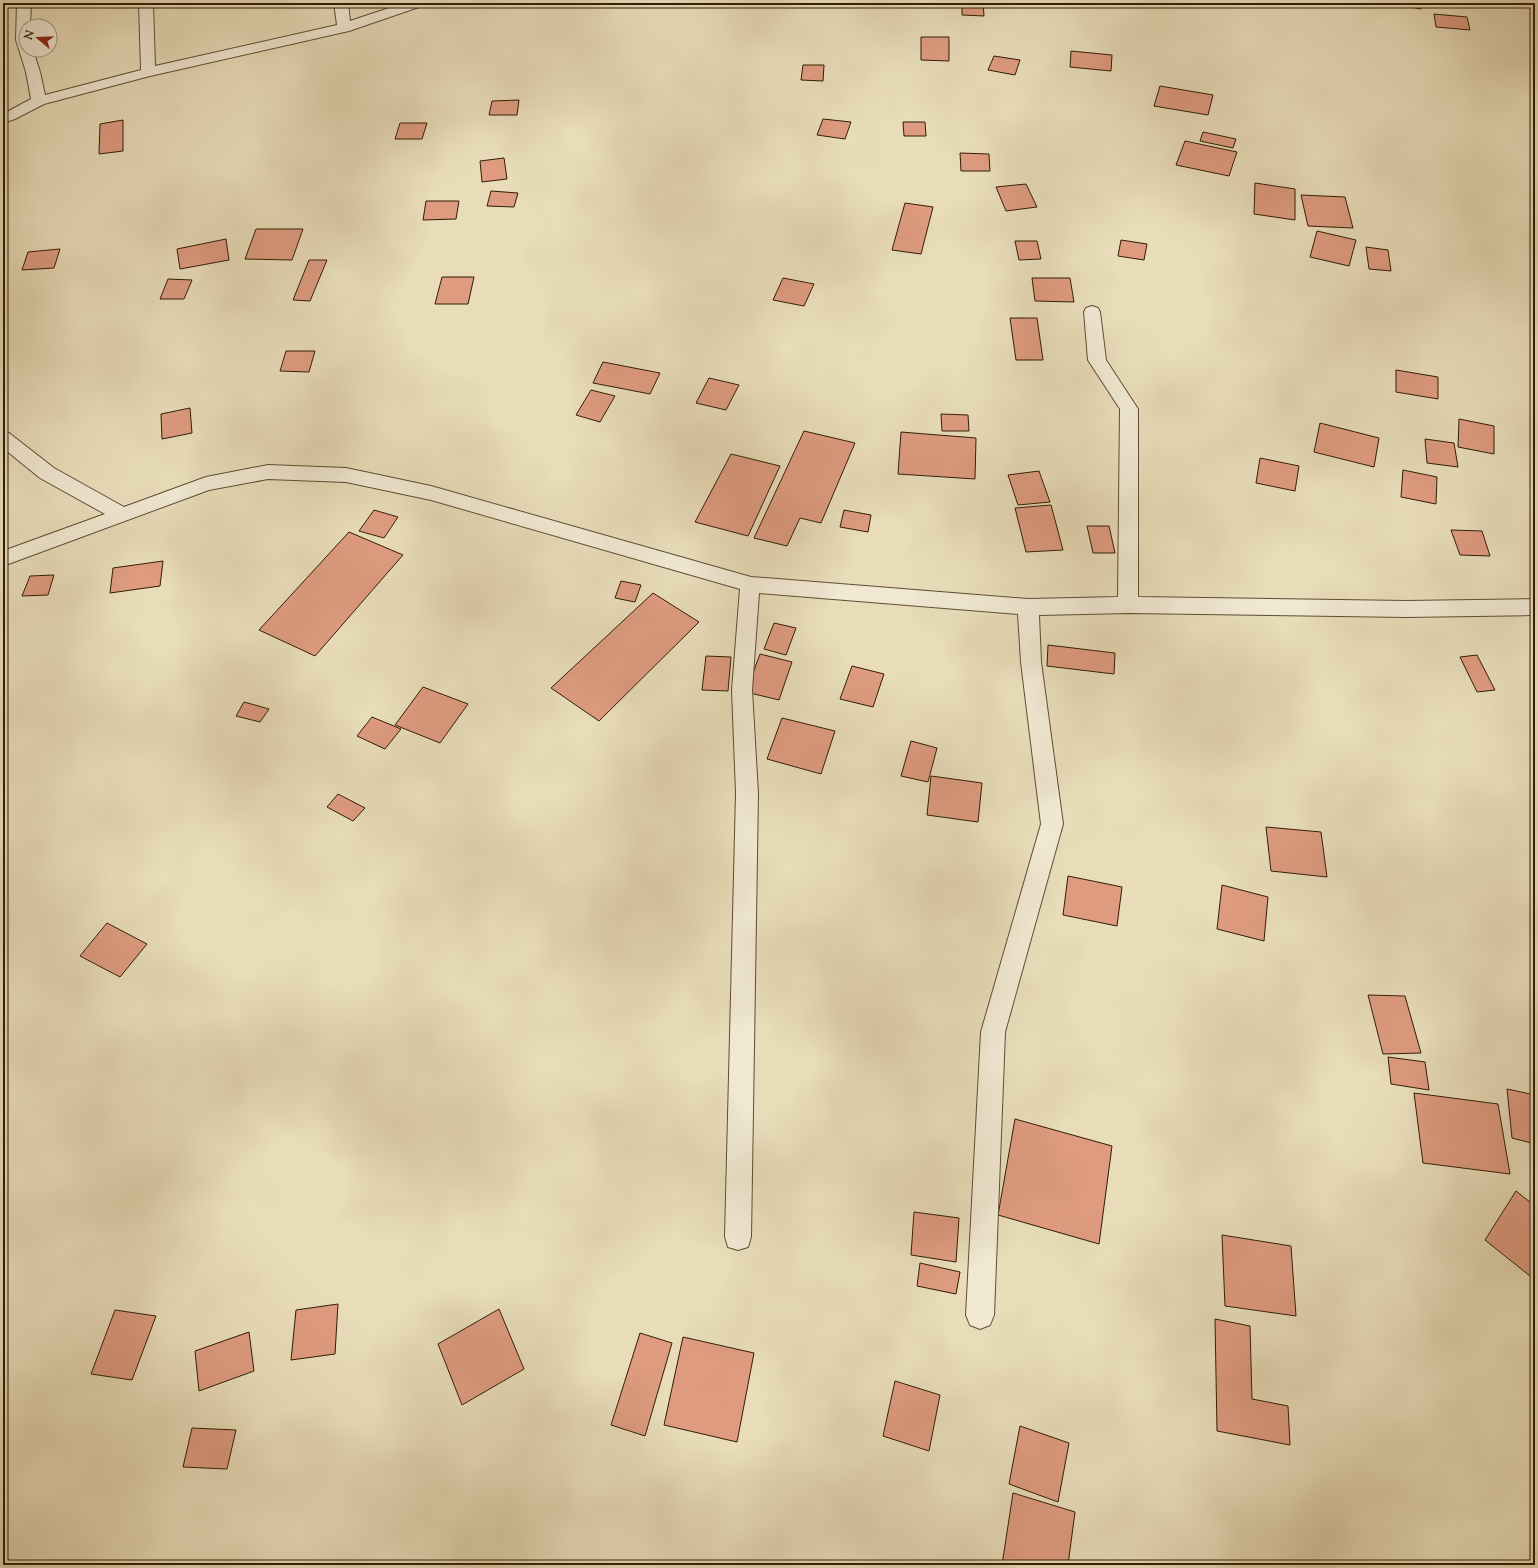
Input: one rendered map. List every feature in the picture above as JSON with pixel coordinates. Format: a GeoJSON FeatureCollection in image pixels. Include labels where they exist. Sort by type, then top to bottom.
{"type":"FeatureCollection","features":[{"type":"Feature","properties":{"kind":"street"},"geometry":{"type":"LineString","coordinates":[[24,3],[24,18]]}},
{"type":"Feature","properties":{"kind":"street"},"geometry":{"type":"LineString","coordinates":[[146,3],[148,72]]}},
{"type":"Feature","properties":{"kind":"street"},"geometry":{"type":"LineString","coordinates":[[341,3],[344,28]]}},
{"type":"Feature","properties":{"kind":"street"},"geometry":{"type":"LineString","coordinates":[[3,118],[39,101],[148,72],[344,28],[417,3]]}},
{"type":"Feature","properties":{"kind":"street"},"geometry":{"type":"LineString","coordinates":[[29,58],[39,101]]}},
{"type":"Feature","properties":{"kind":"street"},"geometry":{"type":"LineString","coordinates":[[1092,312],[1097,360],[1129,409],[1128,605]]}},
{"type":"Feature","properties":{"kind":"street"},"geometry":{"type":"LineString","coordinates":[[3,438],[47,473],[122,514]]}},
{"type":"Feature","properties":{"kind":"street"},"geometry":{"type":"LineString","coordinates":[[3,559],[206,484],[268,472],[346,475],[431,493],[720,574],[750,585],[1028,607],[1128,605],[1406,609],[1535,607]]}},
{"type":"Feature","properties":{"kind":"street"},"geometry":{"type":"LineString","coordinates":[[738,1237],[747,793],[742,690],[750,585]]}},
{"type":"Feature","properties":{"kind":"street"},"geometry":{"type":"LineString","coordinates":[[980,1315],[993,1032],[1052,824],[1031,662],[1028,607]]}},
{"type":"Feature","properties":{"kind":"building"},"geometry":{"type":"Polygon","coordinates":[[[962,3],[983,3],[984,16],[962,15],[962,3]]]}},
{"type":"Feature","properties":{"kind":"building"},"geometry":{"type":"Polygon","coordinates":[[[1390,3],[1422,3],[1421,9],[1390,3]]]}},
{"type":"Feature","properties":{"kind":"building"},"geometry":{"type":"Polygon","coordinates":[[[1434,14],[1467,17],[1470,30],[1436,27],[1434,14]]]}},
{"type":"Feature","properties":{"kind":"building"},"geometry":{"type":"Polygon","coordinates":[[[921,37],[949,37],[949,61],[921,60],[921,37]]]}},
{"type":"Feature","properties":{"kind":"building"},"geometry":{"type":"Polygon","coordinates":[[[1071,51],[1112,55],[1111,71],[1070,67],[1071,51]]]}},
{"type":"Feature","properties":{"kind":"building"},"geometry":{"type":"Polygon","coordinates":[[[994,56],[1020,60],[1015,75],[988,70],[994,56]]]}},
{"type":"Feature","properties":{"kind":"building"},"geometry":{"type":"Polygon","coordinates":[[[803,65],[824,65],[823,81],[801,80],[803,65]]]}},
{"type":"Feature","properties":{"kind":"building"},"geometry":{"type":"Polygon","coordinates":[[[1160,86],[1213,95],[1208,115],[1154,106],[1160,86]]]}},
{"type":"Feature","properties":{"kind":"building"},"geometry":{"type":"Polygon","coordinates":[[[519,100],[517,115],[489,115],[492,101],[519,100]]]}},
{"type":"Feature","properties":{"kind":"building"},"geometry":{"type":"Polygon","coordinates":[[[823,119],[851,122],[845,139],[817,135],[823,119]]]}},
{"type":"Feature","properties":{"kind":"building"},"geometry":{"type":"Polygon","coordinates":[[[123,120],[123,151],[99,154],[100,124],[123,120]]]}},
{"type":"Feature","properties":{"kind":"building"},"geometry":{"type":"Polygon","coordinates":[[[903,122],[925,122],[926,136],[904,136],[903,122]]]}},
{"type":"Feature","properties":{"kind":"building"},"geometry":{"type":"Polygon","coordinates":[[[400,123],[427,123],[422,139],[395,139],[400,123]]]}},
{"type":"Feature","properties":{"kind":"building"},"geometry":{"type":"Polygon","coordinates":[[[1203,132],[1236,139],[1233,148],[1200,141],[1203,132]]]}},
{"type":"Feature","properties":{"kind":"building"},"geometry":{"type":"Polygon","coordinates":[[[1185,141],[1237,152],[1229,176],[1176,165],[1185,141]]]}},
{"type":"Feature","properties":{"kind":"building"},"geometry":{"type":"Polygon","coordinates":[[[960,153],[989,154],[990,171],[961,171],[960,153]]]}},
{"type":"Feature","properties":{"kind":"building"},"geometry":{"type":"Polygon","coordinates":[[[504,158],[507,179],[482,182],[480,161],[504,158]]]}},
{"type":"Feature","properties":{"kind":"building"},"geometry":{"type":"Polygon","coordinates":[[[1255,183],[1295,189],[1295,220],[1254,214],[1255,183]]]}},
{"type":"Feature","properties":{"kind":"building"},"geometry":{"type":"Polygon","coordinates":[[[1026,184],[1037,207],[1006,211],[996,187],[1026,184]]]}},
{"type":"Feature","properties":{"kind":"building"},"geometry":{"type":"Polygon","coordinates":[[[491,191],[518,193],[514,207],[487,206],[491,191]]]}},
{"type":"Feature","properties":{"kind":"building"},"geometry":{"type":"Polygon","coordinates":[[[1301,195],[1345,197],[1353,228],[1308,226],[1301,195]]]}},
{"type":"Feature","properties":{"kind":"building"},"geometry":{"type":"Polygon","coordinates":[[[426,201],[459,201],[456,219],[423,220],[426,201]]]}},
{"type":"Feature","properties":{"kind":"building"},"geometry":{"type":"Polygon","coordinates":[[[905,203],[933,207],[921,254],[892,250],[905,203]]]}},
{"type":"Feature","properties":{"kind":"building"},"geometry":{"type":"Polygon","coordinates":[[[256,229],[303,229],[292,260],[245,259],[256,229]]]}},
{"type":"Feature","properties":{"kind":"building"},"geometry":{"type":"Polygon","coordinates":[[[1317,231],[1356,240],[1349,266],[1310,257],[1317,231]]]}},
{"type":"Feature","properties":{"kind":"building"},"geometry":{"type":"Polygon","coordinates":[[[226,239],[229,260],[180,269],[177,249],[226,239]]]}},
{"type":"Feature","properties":{"kind":"building"},"geometry":{"type":"Polygon","coordinates":[[[1121,240],[1147,244],[1144,260],[1118,256],[1121,240]]]}},
{"type":"Feature","properties":{"kind":"building"},"geometry":{"type":"Polygon","coordinates":[[[1015,241],[1037,241],[1041,259],[1019,260],[1015,241]]]}},
{"type":"Feature","properties":{"kind":"building"},"geometry":{"type":"Polygon","coordinates":[[[1366,247],[1388,250],[1391,271],[1369,269],[1366,247]]]}},
{"type":"Feature","properties":{"kind":"building"},"geometry":{"type":"Polygon","coordinates":[[[60,249],[54,268],[22,270],[28,252],[60,249]]]}},
{"type":"Feature","properties":{"kind":"building"},"geometry":{"type":"Polygon","coordinates":[[[309,260],[327,260],[310,301],[293,300],[309,260]]]}},
{"type":"Feature","properties":{"kind":"building"},"geometry":{"type":"Polygon","coordinates":[[[442,277],[474,277],[468,304],[435,304],[442,277]]]}},
{"type":"Feature","properties":{"kind":"building"},"geometry":{"type":"Polygon","coordinates":[[[783,278],[814,284],[804,306],[773,300],[783,278]]]}},
{"type":"Feature","properties":{"kind":"building"},"geometry":{"type":"Polygon","coordinates":[[[1032,278],[1070,278],[1074,302],[1035,301],[1032,278]]]}},
{"type":"Feature","properties":{"kind":"building"},"geometry":{"type":"Polygon","coordinates":[[[168,279],[192,280],[184,299],[160,299],[168,279]]]}},
{"type":"Feature","properties":{"kind":"building"},"geometry":{"type":"Polygon","coordinates":[[[1010,318],[1037,318],[1043,360],[1016,360],[1010,318]]]}},
{"type":"Feature","properties":{"kind":"building"},"geometry":{"type":"Polygon","coordinates":[[[286,351],[315,351],[309,372],[280,371],[286,351]]]}},
{"type":"Feature","properties":{"kind":"building"},"geometry":{"type":"Polygon","coordinates":[[[603,362],[660,373],[650,394],[593,383],[603,362]]]}},
{"type":"Feature","properties":{"kind":"building"},"geometry":{"type":"Polygon","coordinates":[[[1396,370],[1438,377],[1438,399],[1396,392],[1396,370]]]}},
{"type":"Feature","properties":{"kind":"building"},"geometry":{"type":"Polygon","coordinates":[[[709,378],[739,385],[726,410],[696,403],[709,378]]]}},
{"type":"Feature","properties":{"kind":"building"},"geometry":{"type":"Polygon","coordinates":[[[591,390],[615,396],[600,422],[576,415],[591,390]]]}},
{"type":"Feature","properties":{"kind":"building"},"geometry":{"type":"Polygon","coordinates":[[[190,408],[192,433],[162,439],[161,414],[190,408]]]}},
{"type":"Feature","properties":{"kind":"building"},"geometry":{"type":"Polygon","coordinates":[[[941,414],[968,415],[969,431],[942,431],[941,414]]]}},
{"type":"Feature","properties":{"kind":"building"},"geometry":{"type":"Polygon","coordinates":[[[1459,419],[1494,426],[1494,454],[1458,447],[1459,419]]]}},
{"type":"Feature","properties":{"kind":"building"},"geometry":{"type":"Polygon","coordinates":[[[1320,423],[1379,438],[1374,467],[1314,452],[1320,423]]]}},
{"type":"Feature","properties":{"kind":"building"},"geometry":{"type":"Polygon","coordinates":[[[804,431],[855,443],[821,523],[800,518],[787,546],[754,538],[804,431]]]}},
{"type":"Feature","properties":{"kind":"building"},"geometry":{"type":"Polygon","coordinates":[[[901,432],[976,438],[975,479],[898,474],[901,432]]]}},
{"type":"Feature","properties":{"kind":"building"},"geometry":{"type":"Polygon","coordinates":[[[1425,439],[1454,443],[1458,467],[1427,463],[1425,439]]]}},
{"type":"Feature","properties":{"kind":"building"},"geometry":{"type":"Polygon","coordinates":[[[731,454],[780,466],[748,536],[695,522],[731,454]]]}},
{"type":"Feature","properties":{"kind":"building"},"geometry":{"type":"Polygon","coordinates":[[[1260,458],[1299,466],[1295,491],[1256,483],[1260,458]]]}},
{"type":"Feature","properties":{"kind":"building"},"geometry":{"type":"Polygon","coordinates":[[[1403,470],[1437,477],[1436,504],[1401,497],[1403,470]]]}},
{"type":"Feature","properties":{"kind":"building"},"geometry":{"type":"Polygon","coordinates":[[[1039,471],[1050,502],[1018,505],[1008,475],[1039,471]]]}},
{"type":"Feature","properties":{"kind":"building"},"geometry":{"type":"Polygon","coordinates":[[[1051,505],[1063,550],[1026,552],[1015,508],[1051,505]]]}},
{"type":"Feature","properties":{"kind":"building"},"geometry":{"type":"Polygon","coordinates":[[[374,510],[398,517],[384,538],[359,531],[374,510]]]}},
{"type":"Feature","properties":{"kind":"building"},"geometry":{"type":"Polygon","coordinates":[[[844,510],[871,515],[868,532],[840,527],[844,510]]]}},
{"type":"Feature","properties":{"kind":"building"},"geometry":{"type":"Polygon","coordinates":[[[1087,526],[1109,526],[1115,553],[1093,553],[1087,526]]]}},
{"type":"Feature","properties":{"kind":"building"},"geometry":{"type":"Polygon","coordinates":[[[1451,530],[1482,531],[1490,556],[1460,555],[1451,530]]]}},
{"type":"Feature","properties":{"kind":"building"},"geometry":{"type":"Polygon","coordinates":[[[349,532],[403,555],[315,656],[259,630],[349,532]]]}},
{"type":"Feature","properties":{"kind":"building"},"geometry":{"type":"Polygon","coordinates":[[[163,561],[160,586],[110,593],[113,568],[163,561]]]}},
{"type":"Feature","properties":{"kind":"building"},"geometry":{"type":"Polygon","coordinates":[[[54,575],[48,595],[22,596],[30,576],[54,575]]]}},
{"type":"Feature","properties":{"kind":"building"},"geometry":{"type":"Polygon","coordinates":[[[621,581],[641,585],[635,602],[615,598],[621,581]]]}},
{"type":"Feature","properties":{"kind":"building"},"geometry":{"type":"Polygon","coordinates":[[[653,593],[699,622],[599,721],[551,688],[653,593]]]}},
{"type":"Feature","properties":{"kind":"building"},"geometry":{"type":"Polygon","coordinates":[[[774,623],[796,628],[786,655],[764,649],[774,623]]]}},
{"type":"Feature","properties":{"kind":"building"},"geometry":{"type":"Polygon","coordinates":[[[1048,645],[1115,653],[1114,674],[1047,666],[1048,645]]]}},
{"type":"Feature","properties":{"kind":"building"},"geometry":{"type":"Polygon","coordinates":[[[760,654],[792,662],[779,700],[746,692],[760,654]]]}},
{"type":"Feature","properties":{"kind":"building"},"geometry":{"type":"Polygon","coordinates":[[[1477,655],[1495,690],[1477,692],[1460,657],[1477,655]]]}},
{"type":"Feature","properties":{"kind":"building"},"geometry":{"type":"Polygon","coordinates":[[[706,656],[731,657],[728,691],[702,690],[706,656]]]}},
{"type":"Feature","properties":{"kind":"building"},"geometry":{"type":"Polygon","coordinates":[[[852,666],[884,674],[873,707],[840,699],[852,666]]]}},
{"type":"Feature","properties":{"kind":"building"},"geometry":{"type":"Polygon","coordinates":[[[423,687],[468,704],[440,743],[395,725],[423,687]]]}},
{"type":"Feature","properties":{"kind":"building"},"geometry":{"type":"Polygon","coordinates":[[[244,702],[269,709],[260,722],[236,716],[244,702]]]}},
{"type":"Feature","properties":{"kind":"building"},"geometry":{"type":"Polygon","coordinates":[[[372,717],[401,729],[385,749],[357,736],[372,717]]]}},
{"type":"Feature","properties":{"kind":"building"},"geometry":{"type":"Polygon","coordinates":[[[782,718],[835,731],[821,774],[767,759],[782,718]]]}},
{"type":"Feature","properties":{"kind":"building"},"geometry":{"type":"Polygon","coordinates":[[[911,741],[937,748],[928,782],[901,776],[911,741]]]}},
{"type":"Feature","properties":{"kind":"building"},"geometry":{"type":"Polygon","coordinates":[[[931,776],[982,783],[978,822],[927,815],[931,776]]]}},
{"type":"Feature","properties":{"kind":"building"},"geometry":{"type":"Polygon","coordinates":[[[338,794],[365,808],[353,821],[327,807],[338,794]]]}},
{"type":"Feature","properties":{"kind":"building"},"geometry":{"type":"Polygon","coordinates":[[[1266,827],[1321,832],[1327,877],[1271,871],[1266,827]]]}},
{"type":"Feature","properties":{"kind":"building"},"geometry":{"type":"Polygon","coordinates":[[[1068,876],[1122,887],[1117,926],[1063,915],[1068,876]]]}},
{"type":"Feature","properties":{"kind":"building"},"geometry":{"type":"Polygon","coordinates":[[[1222,885],[1268,897],[1264,941],[1217,929],[1222,885]]]}},
{"type":"Feature","properties":{"kind":"building"},"geometry":{"type":"Polygon","coordinates":[[[107,923],[147,944],[120,977],[80,956],[107,923]]]}},
{"type":"Feature","properties":{"kind":"building"},"geometry":{"type":"Polygon","coordinates":[[[1368,995],[1405,996],[1421,1053],[1383,1054],[1368,995]]]}},
{"type":"Feature","properties":{"kind":"building"},"geometry":{"type":"Polygon","coordinates":[[[1388,1057],[1425,1062],[1429,1090],[1391,1084],[1388,1057]]]}},
{"type":"Feature","properties":{"kind":"building"},"geometry":{"type":"Polygon","coordinates":[[[1507,1089],[1535,1095],[1535,1144],[1512,1138],[1507,1089]]]}},
{"type":"Feature","properties":{"kind":"building"},"geometry":{"type":"Polygon","coordinates":[[[1414,1093],[1498,1104],[1510,1174],[1423,1163],[1414,1093]]]}},
{"type":"Feature","properties":{"kind":"building"},"geometry":{"type":"Polygon","coordinates":[[[1015,1119],[1112,1146],[1099,1244],[998,1215],[1015,1119]]]}},
{"type":"Feature","properties":{"kind":"building"},"geometry":{"type":"Polygon","coordinates":[[[1516,1191],[1535,1206],[1535,1280],[1485,1240],[1516,1191]]]}},
{"type":"Feature","properties":{"kind":"building"},"geometry":{"type":"Polygon","coordinates":[[[914,1212],[959,1218],[956,1262],[911,1255],[914,1212]]]}},
{"type":"Feature","properties":{"kind":"building"},"geometry":{"type":"Polygon","coordinates":[[[1222,1235],[1291,1246],[1296,1316],[1225,1306],[1222,1235]]]}},
{"type":"Feature","properties":{"kind":"building"},"geometry":{"type":"Polygon","coordinates":[[[920,1263],[960,1272],[956,1294],[917,1286],[920,1263]]]}},
{"type":"Feature","properties":{"kind":"building"},"geometry":{"type":"Polygon","coordinates":[[[338,1304],[335,1354],[291,1360],[296,1310],[338,1304]]]}},
{"type":"Feature","properties":{"kind":"building"},"geometry":{"type":"Polygon","coordinates":[[[499,1309],[524,1369],[462,1405],[438,1344],[499,1309]]]}},
{"type":"Feature","properties":{"kind":"building"},"geometry":{"type":"Polygon","coordinates":[[[115,1310],[156,1316],[132,1380],[91,1374],[115,1310]]]}},
{"type":"Feature","properties":{"kind":"building"},"geometry":{"type":"Polygon","coordinates":[[[1215,1319],[1250,1326],[1252,1399],[1288,1406],[1290,1445],[1217,1431],[1215,1319]]]}},
{"type":"Feature","properties":{"kind":"building"},"geometry":{"type":"Polygon","coordinates":[[[249,1332],[254,1371],[199,1391],[195,1351],[249,1332]]]}},
{"type":"Feature","properties":{"kind":"building"},"geometry":{"type":"Polygon","coordinates":[[[640,1333],[672,1343],[645,1436],[611,1425],[640,1333]]]}},
{"type":"Feature","properties":{"kind":"building"},"geometry":{"type":"Polygon","coordinates":[[[683,1337],[754,1353],[737,1442],[664,1425],[683,1337]]]}},
{"type":"Feature","properties":{"kind":"building"},"geometry":{"type":"Polygon","coordinates":[[[895,1381],[940,1395],[929,1451],[883,1436],[895,1381]]]}},
{"type":"Feature","properties":{"kind":"building"},"geometry":{"type":"Polygon","coordinates":[[[1020,1426],[1069,1443],[1058,1502],[1009,1484],[1020,1426]]]}},
{"type":"Feature","properties":{"kind":"building"},"geometry":{"type":"Polygon","coordinates":[[[192,1428],[236,1430],[227,1469],[183,1467],[192,1428]]]}},
{"type":"Feature","properties":{"kind":"building"},"geometry":{"type":"Polygon","coordinates":[[[1013,1493],[1075,1512],[1068,1565],[1002,1565],[1013,1493]]]}}]}
